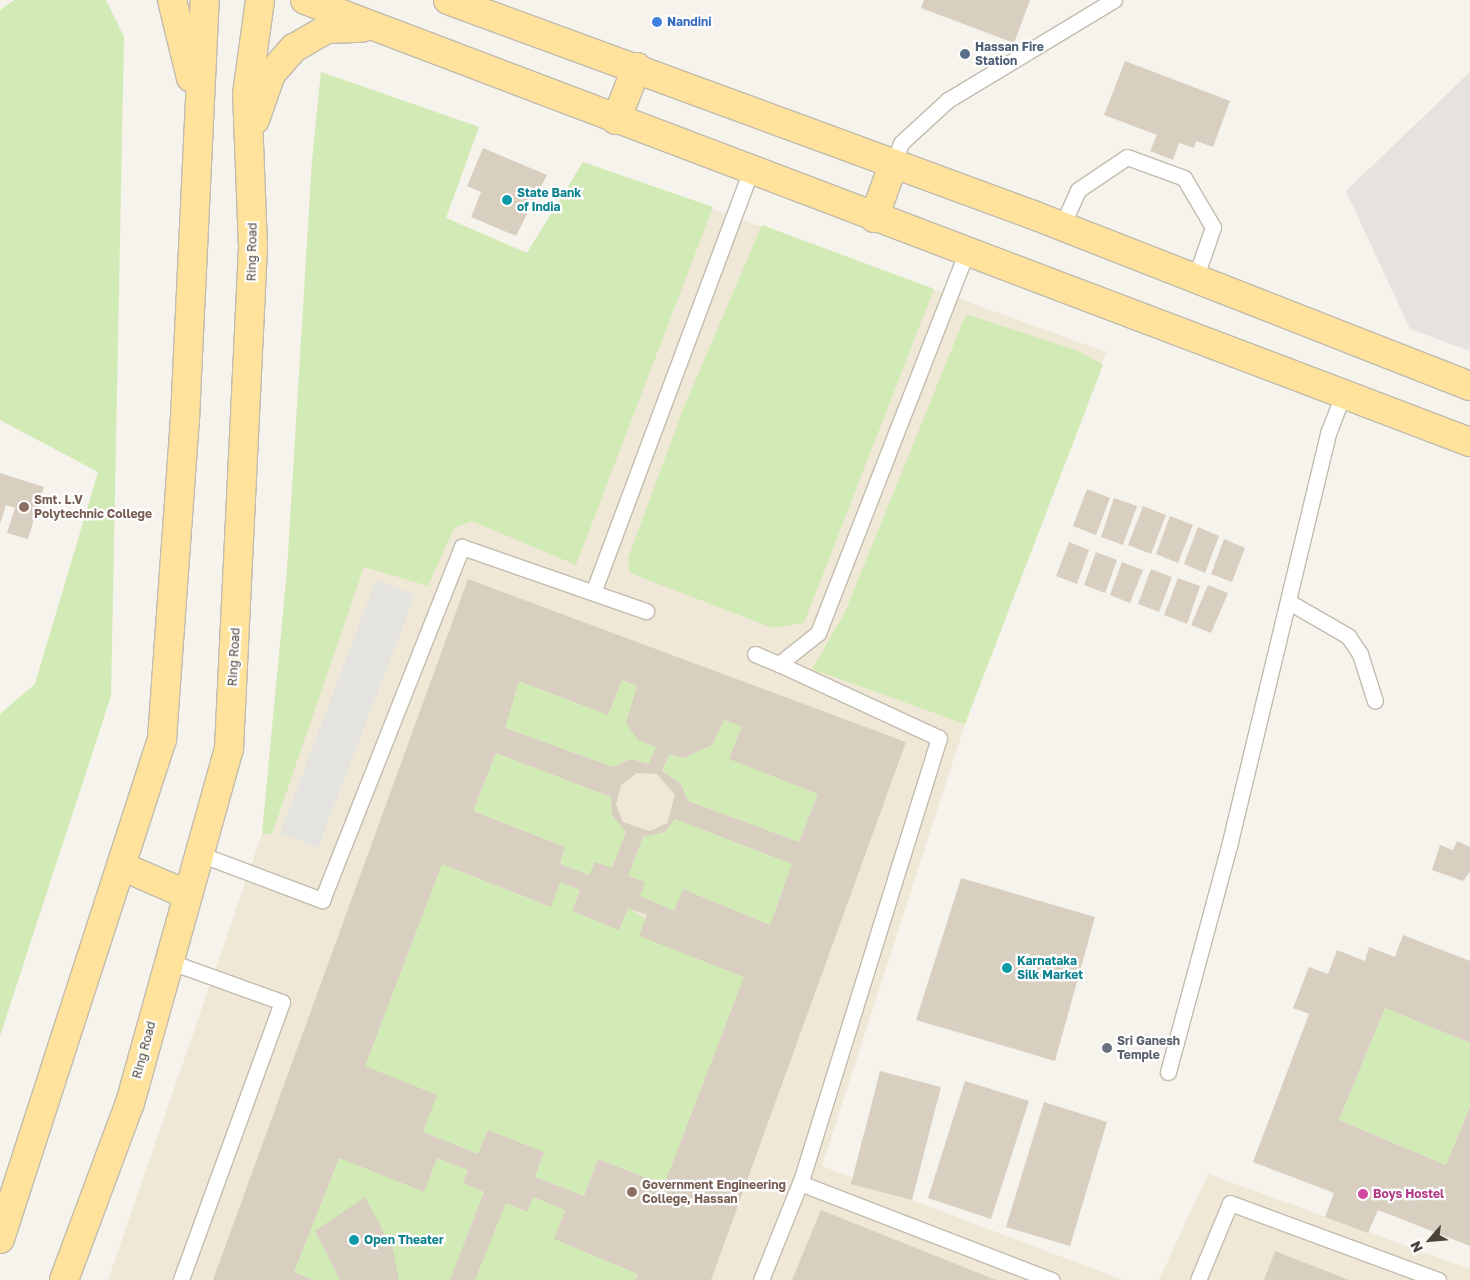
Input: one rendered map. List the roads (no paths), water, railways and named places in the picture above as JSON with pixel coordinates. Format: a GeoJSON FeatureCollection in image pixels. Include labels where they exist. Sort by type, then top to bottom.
{"type":"FeatureCollection","features":[{"type":"Feature","properties":{"kind":"main road"},"geometry":{"type":"LineString","coordinates":[[172,0],[199,119]]}},
{"type":"Feature","properties":{"kind":"main road"},"geometry":{"type":"LineString","coordinates":[[304,0],[384,28],[750,172],[1470,442]]}},
{"type":"Feature","properties":{"kind":"main road"},"geometry":{"type":"LineString","coordinates":[[448,0],[637,67],[893,165],[1062,226],[1470,386]]}},
{"type":"Feature","properties":{"kind":"main road"},"geometry":{"type":"LineString","coordinates":[[0,1239],[162,739],[185,418],[204,4]]}},
{"type":"Feature","properties":{"kind":"main road","name":"Ring Road"},"geometry":{"type":"LineString","coordinates":[[64,1280],[130,1103],[186,894],[230,749],[254,247],[252,130],[247,94],[259,5]]}},
{"type":"Feature","properties":{"kind":"main road"},"geometry":{"type":"LineString","coordinates":[[252,130],[271,74],[294,48],[327,29],[384,28]]}},
{"type":"Feature","properties":{"kind":"main road"},"geometry":{"type":"LineString","coordinates":[[616,120],[637,67]]}},
{"type":"Feature","properties":{"kind":"main road"},"geometry":{"type":"LineString","coordinates":[[874,218],[893,165]]}},
{"type":"Feature","properties":{"kind":"main road"},"geometry":{"type":"LineString","coordinates":[[121,866],[186,894]]}},
{"type":"Feature","properties":{"kind":"lane"},"geometry":{"type":"LineString","coordinates":[[893,165],[901,144],[948,100],[1114,0]]}},
{"type":"Feature","properties":{"kind":"lane"},"geometry":{"type":"LineString","coordinates":[[1062,226],[1078,190],[1127,157],[1184,178],[1212,227],[1195,279]]}},
{"type":"Feature","properties":{"kind":"lane"},"geometry":{"type":"LineString","coordinates":[[594,590],[750,172]]}},
{"type":"Feature","properties":{"kind":"lane"},"geometry":{"type":"LineString","coordinates":[[779,664],[818,633],[966,253]]}},
{"type":"Feature","properties":{"kind":"lane"},"geometry":{"type":"LineString","coordinates":[[1168,1072],[1289,602],[1329,431],[1342,394]]}},
{"type":"Feature","properties":{"kind":"lane"},"geometry":{"type":"LineString","coordinates":[[198,853],[322,900],[462,547],[594,590],[646,611]]}},
{"type":"Feature","properties":{"kind":"lane"},"geometry":{"type":"LineString","coordinates":[[1289,602],[1348,636],[1360,654],[1375,701]]}},
{"type":"Feature","properties":{"kind":"lane"},"geometry":{"type":"LineString","coordinates":[[755,654],[939,738],[800,1183],[761,1280]]}},
{"type":"Feature","properties":{"kind":"lane"},"geometry":{"type":"LineString","coordinates":[[168,961],[282,1002],[181,1280]]}},
{"type":"Feature","properties":{"kind":"lane"},"geometry":{"type":"LineString","coordinates":[[800,1183],[1052,1280]]}},
{"type":"Feature","properties":{"kind":"lane"},"geometry":{"type":"LineString","coordinates":[[1198,1280],[1230,1203],[1438,1280]]}},
{"type":"Feature","properties":{"kind":"place","name":"Nandini"},"geometry":{"type":"Point","coordinates":[657,22]}},
{"type":"Feature","properties":{"kind":"place","name":"Hassan Fire Station"},"geometry":{"type":"Point","coordinates":[965,54]}},
{"type":"Feature","properties":{"kind":"place","name":"State Bank of India"},"geometry":{"type":"Point","coordinates":[507,200]}},
{"type":"Feature","properties":{"kind":"place","name":"Smt. L.V Polytechnic College"},"geometry":{"type":"Point","coordinates":[24,507]}},
{"type":"Feature","properties":{"kind":"place","name":"Karnataka Silk Market"},"geometry":{"type":"Point","coordinates":[1007,968]}},
{"type":"Feature","properties":{"kind":"place","name":"Sri Ganesh Temple"},"geometry":{"type":"Point","coordinates":[1107,1048]}},
{"type":"Feature","properties":{"kind":"place","name":"Government Engineering College, Hassan"},"geometry":{"type":"Point","coordinates":[632,1192]}},
{"type":"Feature","properties":{"kind":"place","name":"Boys Hostel"},"geometry":{"type":"Point","coordinates":[1363,1194]}},
{"type":"Feature","properties":{"kind":"place","name":"Open Theater"},"geometry":{"type":"Point","coordinates":[354,1240]}}]}
